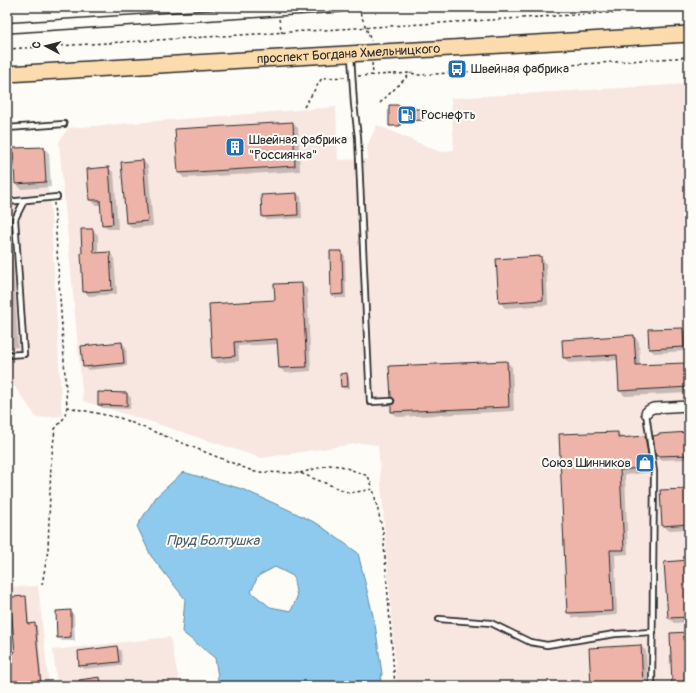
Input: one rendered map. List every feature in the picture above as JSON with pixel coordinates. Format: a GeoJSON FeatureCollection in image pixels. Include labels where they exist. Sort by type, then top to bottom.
{"type":"FeatureCollection","features":[{"type":"Feature","properties":{"kind":"main road","name":"проспект Богдана Хмельницкого"},"geometry":{"type":"LineString","coordinates":[[7,74],[689,34]]}},
{"type":"Feature","properties":{"kind":"street"},"geometry":{"type":"LineString","coordinates":[[7,28],[339,7]]}},
{"type":"Feature","properties":{"kind":"street"},"geometry":{"type":"LineString","coordinates":[[646,413],[653,408],[689,406]]}},
{"type":"Feature","properties":{"kind":"lane"},"geometry":{"type":"LineString","coordinates":[[350,54],[358,137],[370,402],[391,401]]}},
{"type":"Feature","properties":{"kind":"lane"},"geometry":{"type":"LineString","coordinates":[[7,128],[64,124]]}},
{"type":"Feature","properties":{"kind":"lane"},"geometry":{"type":"LineString","coordinates":[[7,202],[56,197]]}},
{"type":"Feature","properties":{"kind":"lane"},"geometry":{"type":"LineString","coordinates":[[7,355],[24,354],[15,219],[24,201]]}},
{"type":"Feature","properties":{"kind":"lane"},"geometry":{"type":"LineString","coordinates":[[646,413],[654,472],[652,686]]}},
{"type":"Feature","properties":{"kind":"lane"},"geometry":{"type":"LineString","coordinates":[[440,619],[490,623],[530,642],[547,645],[615,634],[653,632]]}},
{"type":"Feature","properties":{"kind":"path"},"geometry":{"type":"LineString","coordinates":[[358,7],[371,39],[373,75]]}},
{"type":"Feature","properties":{"kind":"path"},"geometry":{"type":"LineString","coordinates":[[7,49],[689,8]]}},
{"type":"Feature","properties":{"kind":"path"},"geometry":{"type":"LineString","coordinates":[[304,107],[322,78],[411,73],[419,75],[689,57]]}},
{"type":"Feature","properties":{"kind":"path"},"geometry":{"type":"LineString","coordinates":[[380,103],[411,73]]}},
{"type":"Feature","properties":{"kind":"path"},"geometry":{"type":"LineString","coordinates":[[42,585],[48,550],[51,463],[56,429],[64,418],[67,407],[56,197]]}},
{"type":"Feature","properties":{"kind":"path"},"geometry":{"type":"LineString","coordinates":[[67,407],[120,418],[255,472],[300,473],[329,465],[341,466],[368,476],[373,489],[383,532],[395,686]]}},
{"type":"Feature","properties":{"kind":"path"},"geometry":{"type":"LineString","coordinates":[[300,473],[350,493],[373,489]]}},
{"type":"Feature","properties":{"kind":"shaded area"},"geometry":{"type":"Polygon","coordinates":[[[689,84],[689,686],[397,686],[378,445],[361,443],[261,458],[83,401],[59,142],[68,128],[336,107],[338,160],[368,159],[367,146],[377,125],[440,152],[454,150],[451,98],[689,84]]]}},
{"type":"Feature","properties":{"kind":"shaded area"},"geometry":{"type":"Polygon","coordinates":[[[46,182],[50,198],[62,416],[37,418],[15,387],[7,387],[7,184],[46,182]]]}},
{"type":"Feature","properties":{"kind":"shaded area"},"geometry":{"type":"Polygon","coordinates":[[[38,586],[49,686],[7,686],[7,587],[38,586]]]}},
{"type":"Feature","properties":{"kind":"shaded area"},"geometry":{"type":"Polygon","coordinates":[[[170,637],[180,686],[57,686],[53,650],[170,637]]]}},
{"type":"Feature","properties":{"kind":"water","name":"Пруд Болтушка"},"geometry":{"type":"Polygon","coordinates":[[[183,472],[242,489],[287,509],[318,524],[358,553],[375,624],[382,674],[379,686],[216,686],[218,677],[215,658],[182,632],[185,599],[151,556],[137,526],[156,497],[183,472]],[[275,567],[258,576],[251,592],[270,607],[291,611],[297,597],[293,576],[275,567]]]}},
{"type":"Feature","properties":{"kind":"building","name":"Роснефть"},"geometry":{"type":"Polygon","coordinates":[[[389,105],[399,105],[400,109],[424,109],[424,120],[400,121],[400,126],[389,126],[389,105]]]}},
{"type":"Feature","properties":{"kind":"building","name":"Швейная фабрика \"Россиянка\""},"geometry":{"type":"Polygon","coordinates":[[[293,122],[295,166],[178,173],[175,129],[293,122]]]}},
{"type":"Feature","properties":{"kind":"building"},"geometry":{"type":"Polygon","coordinates":[[[44,147],[46,182],[15,184],[13,148],[44,147]]]}},
{"type":"Feature","properties":{"kind":"building"},"geometry":{"type":"Polygon","coordinates":[[[143,160],[148,221],[126,223],[121,162],[143,160]]]}},
{"type":"Feature","properties":{"kind":"building"},"geometry":{"type":"Polygon","coordinates":[[[109,167],[113,224],[102,225],[100,200],[89,200],[87,169],[109,167]]]}},
{"type":"Feature","properties":{"kind":"building"},"geometry":{"type":"Polygon","coordinates":[[[297,193],[298,215],[262,217],[261,195],[297,193]]]}},
{"type":"Feature","properties":{"kind":"building"},"geometry":{"type":"Polygon","coordinates":[[[81,229],[93,229],[94,253],[110,252],[112,290],[83,292],[81,229]]]}},
{"type":"Feature","properties":{"kind":"building"},"geometry":{"type":"Polygon","coordinates":[[[330,251],[342,251],[343,294],[331,295],[330,251]]]}},
{"type":"Feature","properties":{"kind":"building"},"geometry":{"type":"Polygon","coordinates":[[[541,256],[543,300],[499,303],[496,259],[541,256]]]}},
{"type":"Feature","properties":{"kind":"building"},"geometry":{"type":"Polygon","coordinates":[[[302,283],[307,367],[279,368],[277,339],[234,342],[235,356],[212,358],[209,304],[275,300],[274,284],[302,283]]]}},
{"type":"Feature","properties":{"kind":"building"},"geometry":{"type":"Polygon","coordinates":[[[683,328],[684,347],[649,349],[648,329],[683,328]]]}},
{"type":"Feature","properties":{"kind":"building"},"geometry":{"type":"Polygon","coordinates":[[[634,335],[636,365],[685,363],[686,376],[689,376],[689,387],[619,391],[617,355],[563,358],[562,340],[634,335]]]}},
{"type":"Feature","properties":{"kind":"building"},"geometry":{"type":"Polygon","coordinates":[[[122,342],[124,363],[83,367],[81,346],[122,342]]]}},
{"type":"Feature","properties":{"kind":"building"},"geometry":{"type":"Polygon","coordinates":[[[507,361],[509,407],[391,412],[391,405],[395,400],[391,397],[389,366],[507,361]]]}},
{"type":"Feature","properties":{"kind":"building"},"geometry":{"type":"Polygon","coordinates":[[[347,373],[348,386],[341,387],[340,374],[347,373]]]}},
{"type":"Feature","properties":{"kind":"building"},"geometry":{"type":"Polygon","coordinates":[[[98,392],[127,393],[127,406],[98,405],[98,392]]]}},
{"type":"Feature","properties":{"kind":"building"},"geometry":{"type":"Polygon","coordinates":[[[618,432],[618,438],[645,436],[650,467],[620,470],[624,550],[610,550],[613,611],[567,613],[559,434],[618,432]]]}},
{"type":"Feature","properties":{"kind":"building"},"geometry":{"type":"Polygon","coordinates":[[[689,432],[689,455],[656,456],[653,436],[658,434],[689,432]]]}},
{"type":"Feature","properties":{"kind":"building"},"geometry":{"type":"Polygon","coordinates":[[[689,489],[689,524],[662,526],[660,490],[689,489]]]}},
{"type":"Feature","properties":{"kind":"building"},"geometry":{"type":"Polygon","coordinates":[[[689,560],[689,617],[668,618],[664,562],[689,560]]]}},
{"type":"Feature","properties":{"kind":"building"},"geometry":{"type":"Polygon","coordinates":[[[26,596],[28,624],[35,623],[41,686],[10,686],[7,652],[15,652],[10,597],[26,596]]]}},
{"type":"Feature","properties":{"kind":"building"},"geometry":{"type":"Polygon","coordinates":[[[71,610],[71,637],[57,638],[56,611],[71,610]]]}},
{"type":"Feature","properties":{"kind":"building"},"geometry":{"type":"Polygon","coordinates":[[[689,632],[689,686],[672,686],[670,633],[689,632]]]}},
{"type":"Feature","properties":{"kind":"building"},"geometry":{"type":"Polygon","coordinates":[[[641,645],[643,686],[591,686],[589,648],[641,645]]]}},
{"type":"Feature","properties":{"kind":"building"},"geometry":{"type":"Polygon","coordinates":[[[117,646],[119,662],[79,666],[78,651],[117,646]]]}},
{"type":"Feature","properties":{"kind":"building"},"geometry":{"type":"Polygon","coordinates":[[[100,677],[101,686],[80,686],[79,680],[100,677]]]}},
{"type":"Feature","properties":{"kind":"place","name":"Швейная фабрика"},"geometry":{"type":"Point","coordinates":[457,69]}},
{"type":"Feature","properties":{"kind":"place","name":"Роснефть"},"geometry":{"type":"Point","coordinates":[407,115]}},
{"type":"Feature","properties":{"kind":"place","name":"Швейная фабрика \"Россиянка\""},"geometry":{"type":"Point","coordinates":[235,147]}},
{"type":"Feature","properties":{"kind":"place","name":"Союз Шинников"},"geometry":{"type":"Point","coordinates":[645,463]}}]}
